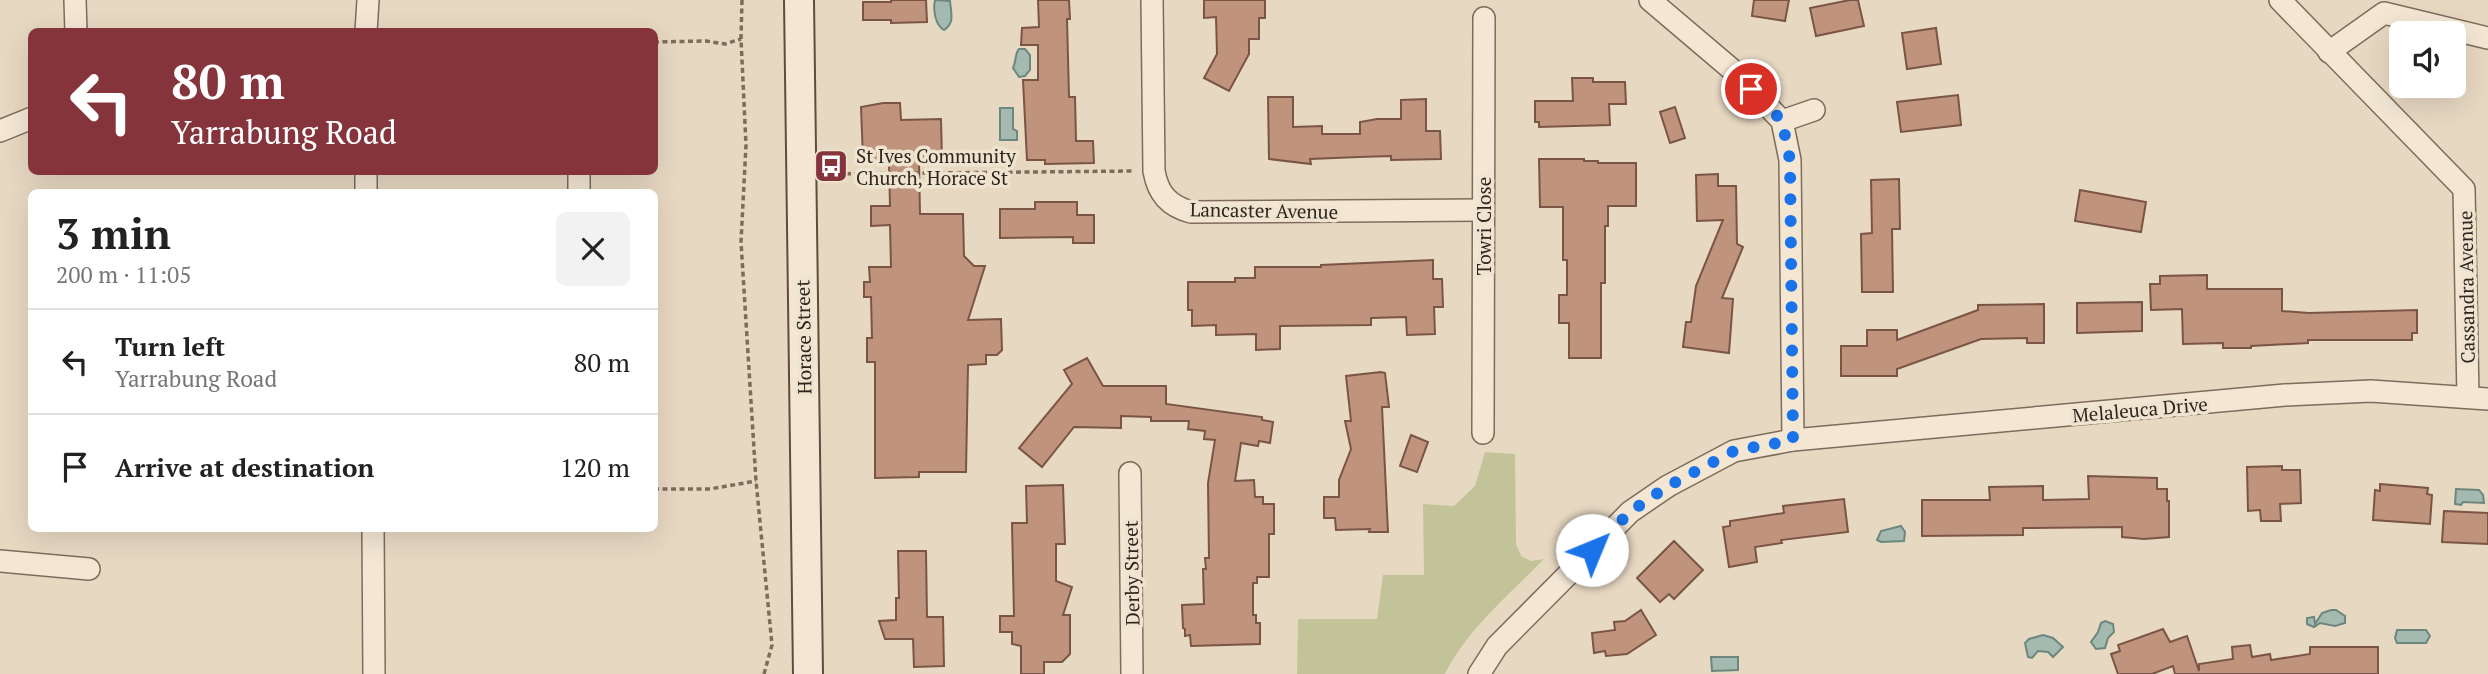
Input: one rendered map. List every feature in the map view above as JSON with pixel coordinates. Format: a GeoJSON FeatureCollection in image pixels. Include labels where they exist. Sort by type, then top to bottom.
{"type":"FeatureCollection","features":[{"type":"Feature","properties":{"kind":"main road","name":"Horace Street"},"geometry":{"type":"LineString","coordinates":[[799,0],[808,674]]}},
{"type":"Feature","properties":{"kind":"street"},"geometry":{"type":"LineString","coordinates":[[75,0],[76,28]]}},
{"type":"Feature","properties":{"kind":"street"},"geometry":{"type":"LineString","coordinates":[[366,28],[368,0]]}},
{"type":"Feature","properties":{"kind":"street","name":"Lancaster Avenue"},"geometry":{"type":"LineString","coordinates":[[1152,0],[1154,171],[1157,186],[1164,198],[1176,208],[1191,212],[1483,210]]}},
{"type":"Feature","properties":{"kind":"street"},"geometry":{"type":"LineString","coordinates":[[1650,0],[1736,73],[1782,121],[1790,160],[1793,440]]}},
{"type":"Feature","properties":{"kind":"street","name":"Cassandra Avenue"},"geometry":{"type":"LineString","coordinates":[[2280,0],[2464,189],[2478,398]]}},
{"type":"Feature","properties":{"kind":"street"},"geometry":{"type":"LineString","coordinates":[[2329,52],[2384,13],[2488,38]]}},
{"type":"Feature","properties":{"kind":"street","name":"Towri Close"},"geometry":{"type":"LineString","coordinates":[[1483,18],[1483,433]]}},
{"type":"Feature","properties":{"kind":"street"},"geometry":{"type":"LineString","coordinates":[[1782,121],[1814,110]]}},
{"type":"Feature","properties":{"kind":"street"},"geometry":{"type":"LineString","coordinates":[[0,131],[28,120]]}},
{"type":"Feature","properties":{"kind":"street","name":"Melaleuca Drive"},"geometry":{"type":"LineString","coordinates":[[1479,674],[1497,646],[1630,512],[1668,486],[1734,451],[1793,440],[2285,396],[2371,391],[2478,398]]}},
{"type":"Feature","properties":{"kind":"street","name":"Derby Street"},"geometry":{"type":"LineString","coordinates":[[1130,473],[1132,674]]}},
{"type":"Feature","properties":{"kind":"street"},"geometry":{"type":"LineString","coordinates":[[373,532],[374,674]]}},
{"type":"Feature","properties":{"kind":"street"},"geometry":{"type":"LineString","coordinates":[[0,561],[89,569]]}},
{"type":"Feature","properties":{"kind":"path"},"geometry":{"type":"LineString","coordinates":[[742,0],[746,145],[741,242],[756,481],[772,645],[764,674]]}},
{"type":"Feature","properties":{"kind":"path"},"geometry":{"type":"LineString","coordinates":[[658,42],[706,41],[725,44],[741,39]]}},
{"type":"Feature","properties":{"kind":"path"},"geometry":{"type":"LineString","coordinates":[[830,174],[1154,171]]}},
{"type":"Feature","properties":{"kind":"path"},"geometry":{"type":"LineString","coordinates":[[658,489],[710,489],[756,481]]}},
{"type":"Feature","properties":{"kind":"green space"},"geometry":{"type":"Polygon","coordinates":[[[1485,452],[1515,454],[1516,544],[1521,556],[1531,561],[1544,559],[1477,627],[1445,674],[1297,674],[1298,619],[1377,619],[1383,575],[1424,575],[1423,504],[1454,506],[1475,486],[1485,452]]]}},
{"type":"Feature","properties":{"kind":"shaded area"},"geometry":{"type":"Polygon","coordinates":[[[935,0],[950,1],[951,21],[944,30],[935,17],[935,0]]]}},
{"type":"Feature","properties":{"kind":"shaded area"},"geometry":{"type":"Polygon","coordinates":[[[1019,49],[1025,49],[1030,55],[1030,70],[1025,76],[1019,77],[1013,68],[1019,49]]]}},
{"type":"Feature","properties":{"kind":"shaded area"},"geometry":{"type":"Polygon","coordinates":[[[1000,108],[1013,108],[1013,129],[1017,131],[1017,140],[1000,140],[1000,108]]]}},
{"type":"Feature","properties":{"kind":"shaded area"},"geometry":{"type":"Polygon","coordinates":[[[2456,489],[2479,490],[2484,503],[2455,504],[2456,489]]]}},
{"type":"Feature","properties":{"kind":"shaded area"},"geometry":{"type":"Polygon","coordinates":[[[1901,526],[1905,532],[1904,541],[1877,540],[1881,531],[1901,526]]]}},
{"type":"Feature","properties":{"kind":"shaded area"},"geometry":{"type":"Polygon","coordinates":[[[2331,610],[2345,616],[2345,623],[2335,626],[2320,623],[2314,627],[2307,624],[2307,618],[2314,617],[2315,624],[2322,613],[2331,610]]]}},
{"type":"Feature","properties":{"kind":"shaded area"},"geometry":{"type":"Polygon","coordinates":[[[2105,621],[2113,624],[2114,632],[2108,638],[2105,648],[2096,649],[2091,642],[2101,623],[2105,621]]]}},
{"type":"Feature","properties":{"kind":"shaded area"},"geometry":{"type":"Polygon","coordinates":[[[2397,630],[2426,630],[2430,636],[2426,643],[2397,643],[2397,630]]]}},
{"type":"Feature","properties":{"kind":"shaded area"},"geometry":{"type":"Polygon","coordinates":[[[2043,635],[2053,638],[2063,647],[2053,657],[2048,652],[2038,651],[2032,658],[2028,657],[2025,643],[2043,635]]]}},
{"type":"Feature","properties":{"kind":"shaded area"},"geometry":{"type":"Polygon","coordinates":[[[1711,657],[1738,657],[1738,670],[1712,671],[1711,657]]]}},
{"type":"Feature","properties":{"kind":"building"},"geometry":{"type":"Polygon","coordinates":[[[926,0],[927,22],[891,23],[891,20],[863,20],[863,2],[926,0]]]}},
{"type":"Feature","properties":{"kind":"building"},"geometry":{"type":"Polygon","coordinates":[[[1038,0],[1069,0],[1069,97],[1075,97],[1076,141],[1093,141],[1094,163],[1045,164],[1045,160],[1027,160],[1023,80],[1038,80],[1038,45],[1021,45],[1022,28],[1039,27],[1038,0]]]}},
{"type":"Feature","properties":{"kind":"building"},"geometry":{"type":"Polygon","coordinates":[[[1204,0],[1265,0],[1265,18],[1259,18],[1259,39],[1249,39],[1249,54],[1229,91],[1204,78],[1217,54],[1216,17],[1204,18],[1204,0]]]}},
{"type":"Feature","properties":{"kind":"building"},"geometry":{"type":"Polygon","coordinates":[[[1754,0],[1789,0],[1785,21],[1752,16],[1754,0]]]}},
{"type":"Feature","properties":{"kind":"building"},"geometry":{"type":"Polygon","coordinates":[[[1858,0],[1864,26],[1816,36],[1810,8],[1858,0]]]}},
{"type":"Feature","properties":{"kind":"building"},"geometry":{"type":"Polygon","coordinates":[[[1936,28],[1941,64],[1907,69],[1902,33],[1936,28]]]}},
{"type":"Feature","properties":{"kind":"building"},"geometry":{"type":"Polygon","coordinates":[[[1572,78],[1593,78],[1593,82],[1625,82],[1626,104],[1609,104],[1610,125],[1539,127],[1539,122],[1535,122],[1535,101],[1573,101],[1572,78]]]}},
{"type":"Feature","properties":{"kind":"building"},"geometry":{"type":"Polygon","coordinates":[[[1958,95],[1961,125],[1901,132],[1897,102],[1958,95]]]}},
{"type":"Feature","properties":{"kind":"building"},"geometry":{"type":"Polygon","coordinates":[[[1268,97],[1293,97],[1293,127],[1322,126],[1322,134],[1360,134],[1360,122],[1401,119],[1401,100],[1426,99],[1426,131],[1440,131],[1441,159],[1391,160],[1391,156],[1359,157],[1310,159],[1311,164],[1269,159],[1268,97]]]}},
{"type":"Feature","properties":{"kind":"building"},"geometry":{"type":"Polygon","coordinates":[[[900,103],[901,120],[941,119],[942,160],[919,163],[920,214],[963,214],[964,256],[974,266],[985,266],[968,320],[1001,319],[1002,350],[997,355],[986,355],[986,364],[968,365],[966,472],[919,472],[919,477],[875,478],[875,362],[867,362],[867,338],[872,338],[871,297],[864,297],[864,282],[870,282],[869,267],[891,267],[890,225],[871,226],[871,206],[890,206],[889,164],[871,164],[871,159],[863,158],[861,107],[900,103]]]}},
{"type":"Feature","properties":{"kind":"building"},"geometry":{"type":"Polygon","coordinates":[[[1675,107],[1685,138],[1670,143],[1660,112],[1675,107]]]}},
{"type":"Feature","properties":{"kind":"building"},"geometry":{"type":"Polygon","coordinates":[[[1539,159],[1636,163],[1636,206],[1608,206],[1608,226],[1605,226],[1605,283],[1601,283],[1601,358],[1569,358],[1569,323],[1559,323],[1559,295],[1567,295],[1567,260],[1563,260],[1563,207],[1540,207],[1539,159]]]}},
{"type":"Feature","properties":{"kind":"building"},"geometry":{"type":"Polygon","coordinates":[[[1718,174],[1718,186],[1736,186],[1737,244],[1743,247],[1722,298],[1733,299],[1729,353],[1683,347],[1686,322],[1691,322],[1696,286],[1723,220],[1697,221],[1696,175],[1718,174]]]}},
{"type":"Feature","properties":{"kind":"building"},"geometry":{"type":"Polygon","coordinates":[[[1899,179],[1900,229],[1892,229],[1893,292],[1862,292],[1861,234],[1872,233],[1871,180],[1899,179]]]}},
{"type":"Feature","properties":{"kind":"building"},"geometry":{"type":"Polygon","coordinates":[[[2080,190],[2146,202],[2141,232],[2075,221],[2080,190]]]}},
{"type":"Feature","properties":{"kind":"building"},"geometry":{"type":"Polygon","coordinates":[[[1035,202],[1077,202],[1077,215],[1094,215],[1094,243],[1073,243],[1073,237],[1000,238],[1000,209],[1035,209],[1035,202]]]}},
{"type":"Feature","properties":{"kind":"building"},"geometry":{"type":"Polygon","coordinates":[[[1433,260],[1433,279],[1442,279],[1443,307],[1434,307],[1435,334],[1407,335],[1406,317],[1371,318],[1371,325],[1280,326],[1280,349],[1256,350],[1256,334],[1216,335],[1216,325],[1192,326],[1192,310],[1188,310],[1188,282],[1235,282],[1235,278],[1255,278],[1255,267],[1321,267],[1433,260]]]}},
{"type":"Feature","properties":{"kind":"building"},"geometry":{"type":"Polygon","coordinates":[[[2207,275],[2207,289],[2282,289],[2282,311],[2309,313],[2417,310],[2417,333],[2412,333],[2412,340],[2308,340],[2308,343],[2251,348],[2223,348],[2223,343],[2183,344],[2182,309],[2151,310],[2150,284],[2160,284],[2160,276],[2207,275]]]}},
{"type":"Feature","properties":{"kind":"building"},"geometry":{"type":"Polygon","coordinates":[[[2142,302],[2142,331],[2077,333],[2077,303],[2142,302]]]}},
{"type":"Feature","properties":{"kind":"building"},"geometry":{"type":"Polygon","coordinates":[[[2044,304],[2044,343],[2027,343],[2027,338],[1981,339],[1897,369],[1897,376],[1841,376],[1841,346],[1867,346],[1867,330],[1897,330],[1897,340],[1978,310],[1978,305],[2044,304]]]}},
{"type":"Feature","properties":{"kind":"building"},"geometry":{"type":"Polygon","coordinates":[[[1087,358],[1103,386],[1166,386],[1166,404],[1262,417],[1262,420],[1273,422],[1270,443],[1259,441],[1258,446],[1241,443],[1235,481],[1254,480],[1255,497],[1263,497],[1263,504],[1274,504],[1274,534],[1269,534],[1269,577],[1257,577],[1257,583],[1253,583],[1253,615],[1256,615],[1256,623],[1260,623],[1260,644],[1191,646],[1190,635],[1185,636],[1182,605],[1204,604],[1203,569],[1206,569],[1205,558],[1209,558],[1208,483],[1215,440],[1204,439],[1205,431],[1188,429],[1189,421],[1151,421],[1151,417],[1121,416],[1121,428],[1074,427],[1042,467],[1019,448],[1072,384],[1064,370],[1087,358]]]}},
{"type":"Feature","properties":{"kind":"building"},"geometry":{"type":"Polygon","coordinates":[[[1385,373],[1389,407],[1382,407],[1388,532],[1369,532],[1370,529],[1336,530],[1335,518],[1324,518],[1324,497],[1339,497],[1339,480],[1351,449],[1345,421],[1351,421],[1346,376],[1385,373]]]}},
{"type":"Feature","properties":{"kind":"building"},"geometry":{"type":"Polygon","coordinates":[[[1411,435],[1428,442],[1417,472],[1400,466],[1411,435]]]}},
{"type":"Feature","properties":{"kind":"building"},"geometry":{"type":"Polygon","coordinates":[[[2282,466],[2282,470],[2300,470],[2301,503],[2280,504],[2281,521],[2261,521],[2260,510],[2248,511],[2247,467],[2282,466]]]}},
{"type":"Feature","properties":{"kind":"building"},"geometry":{"type":"Polygon","coordinates":[[[2088,476],[2157,478],[2157,489],[2167,489],[2169,537],[2122,537],[2122,527],[2023,528],[2023,535],[1922,536],[1922,500],[1990,500],[1989,487],[2043,486],[2043,500],[2089,499],[2088,476]]]}},
{"type":"Feature","properties":{"kind":"building"},"geometry":{"type":"Polygon","coordinates":[[[2380,484],[2428,488],[2427,494],[2432,495],[2430,524],[2373,520],[2375,490],[2380,491],[2380,484]]]}},
{"type":"Feature","properties":{"kind":"building"},"geometry":{"type":"Polygon","coordinates":[[[1063,485],[1065,544],[1056,544],[1056,581],[1072,587],[1063,615],[1070,615],[1070,654],[1062,662],[1044,662],[1044,674],[1021,674],[1021,646],[1012,644],[1012,632],[1000,632],[1000,616],[1014,616],[1012,523],[1027,523],[1026,486],[1063,485]]]}},
{"type":"Feature","properties":{"kind":"building"},"geometry":{"type":"Polygon","coordinates":[[[1844,499],[1848,532],[1781,540],[1782,543],[1755,547],[1757,562],[1729,567],[1723,527],[1730,526],[1730,521],[1784,513],[1783,506],[1844,499]]]}},
{"type":"Feature","properties":{"kind":"building"},"geometry":{"type":"Polygon","coordinates":[[[2444,511],[2488,513],[2488,544],[2442,542],[2444,511]]]}},
{"type":"Feature","properties":{"kind":"building"},"geometry":{"type":"Polygon","coordinates":[[[1674,541],[1703,570],[1674,599],[1669,594],[1660,602],[1637,578],[1674,541]]]}},
{"type":"Feature","properties":{"kind":"building"},"geometry":{"type":"Polygon","coordinates":[[[898,551],[926,551],[927,617],[943,617],[944,666],[914,667],[913,639],[885,639],[879,621],[896,620],[896,598],[899,598],[898,551]]]}},
{"type":"Feature","properties":{"kind":"building"},"geometry":{"type":"Polygon","coordinates":[[[1641,610],[1656,635],[1627,654],[1606,656],[1605,651],[1594,653],[1592,633],[1615,630],[1614,622],[1625,621],[1641,610]]]}},
{"type":"Feature","properties":{"kind":"building"},"geometry":{"type":"Polygon","coordinates":[[[2163,629],[2170,642],[2187,636],[2199,671],[2199,664],[2233,659],[2232,647],[2250,645],[2252,657],[2270,654],[2271,660],[2310,654],[2310,647],[2378,647],[2378,674],[2175,674],[2173,666],[2152,674],[2118,674],[2111,654],[2120,651],[2118,645],[2163,629]]]}},
{"type":"Feature","properties":{"kind":"place","name":"St Ives Community Church, Horace St"},"geometry":{"type":"Point","coordinates":[831,166]}},
{"type":"Feature","properties":{"kind":"route"},"geometry":{"type":"LineString","coordinates":[[1592,550],[1630,512],[1668,486],[1734,451],[1793,440],[1790,160],[1782,121],[1751,89]]}}]}
